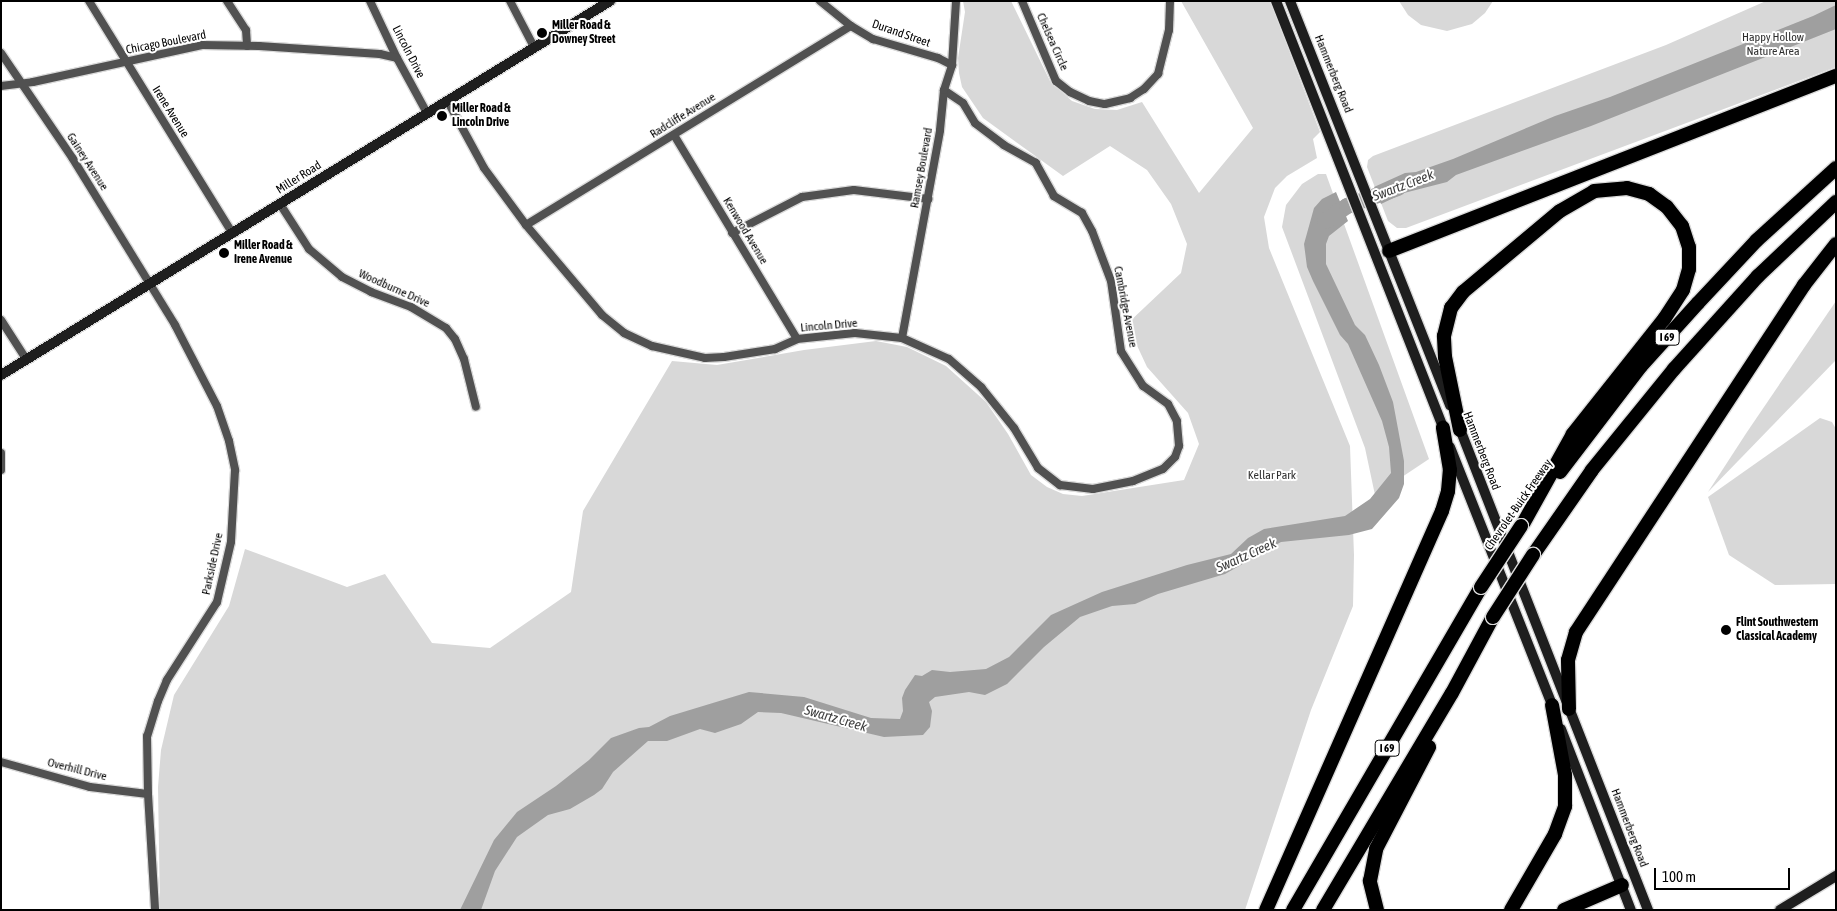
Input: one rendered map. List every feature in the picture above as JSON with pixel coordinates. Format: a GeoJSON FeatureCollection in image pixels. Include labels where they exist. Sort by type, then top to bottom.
{"type":"FeatureCollection","features":[{"type":"Feature","properties":{"kind":"highway"},"geometry":{"type":"LineString","coordinates":[[1389,251],[1836,76]]}},
{"type":"Feature","properties":{"kind":"highway","name":"Chevrolet-Buick Freeway"},"geometry":{"type":"LineString","coordinates":[[1293,910],[1481,587],[1523,524],[1601,417],[1647,360],[1757,240],[1836,168]]}},
{"type":"Feature","properties":{"kind":"highway"},"geometry":{"type":"LineString","coordinates":[[1460,430],[1445,357],[1444,336],[1451,308],[1463,292],[1560,211],[1594,191],[1617,187],[1638,190],[1654,197],[1667,207],[1682,226],[1689,248],[1689,269],[1683,290],[1664,319],[1573,434],[1523,524]]}},
{"type":"Feature","properties":{"kind":"highway","name":"I 69"},"geometry":{"type":"LineString","coordinates":[[1323,910],[1452,693],[1493,617],[1592,470],[1674,369],[1758,276],[1836,202]]}},
{"type":"Feature","properties":{"kind":"highway"},"geometry":{"type":"LineString","coordinates":[[1569,709],[1568,660],[1572,641],[1578,627],[1804,285],[1836,244]]}},
{"type":"Feature","properties":{"kind":"highway"},"geometry":{"type":"LineString","coordinates":[[1266,910],[1442,511],[1448,491],[1450,470],[1443,428]]}},
{"type":"Feature","properties":{"kind":"highway"},"geometry":{"type":"LineString","coordinates":[[1377,910],[1370,881],[1376,849],[1430,745],[1452,693]]}},
{"type":"Feature","properties":{"kind":"highway"},"geometry":{"type":"LineString","coordinates":[[1511,910],[1555,834],[1566,806],[1565,776],[1552,706]]}},
{"type":"Feature","properties":{"kind":"highway"},"geometry":{"type":"LineString","coordinates":[[1564,910],[1622,885]]}},
{"type":"Feature","properties":{"kind":"street","name":"Irene Avenue"},"geometry":{"type":"LineString","coordinates":[[90,1],[233,234]]}},
{"type":"Feature","properties":{"kind":"street"},"geometry":{"type":"LineString","coordinates":[[227,1],[246,30],[247,46]]}},
{"type":"Feature","properties":{"kind":"street","name":"Lincoln Drive"},"geometry":{"type":"LineString","coordinates":[[370,1],[397,58],[427,113]]}},
{"type":"Feature","properties":{"kind":"street"},"geometry":{"type":"LineString","coordinates":[[510,1],[534,47]]}},
{"type":"Feature","properties":{"kind":"street","name":"Miller Road"},"geometry":{"type":"LineString","coordinates":[[1,375],[151,285],[610,1]]}},
{"type":"Feature","properties":{"kind":"street","name":"Durand Street"},"geometry":{"type":"LineString","coordinates":[[820,1],[850,26],[873,39],[938,58],[952,65]]}},
{"type":"Feature","properties":{"kind":"street","name":"Ramsey Boulevard"},"geometry":{"type":"LineString","coordinates":[[902,338],[928,199],[944,90],[952,65],[956,1]]}},
{"type":"Feature","properties":{"kind":"street","name":"Chelsea Circle"},"geometry":{"type":"LineString","coordinates":[[1022,1],[1056,81],[1070,92],[1089,101],[1105,104],[1130,98],[1144,90],[1158,74],[1169,30],[1170,1]]}},
{"type":"Feature","properties":{"kind":"street"},"geometry":{"type":"LineString","coordinates":[[1276,1],[1632,910]]}},
{"type":"Feature","properties":{"kind":"street","name":"Hammerberg Road"},"geometry":{"type":"LineString","coordinates":[[1290,1],[1648,910]]}},
{"type":"Feature","properties":{"kind":"street","name":"Radcliffe Avenue"},"geometry":{"type":"LineString","coordinates":[[526,225],[850,26]]}},
{"type":"Feature","properties":{"kind":"street","name":"Chicago Boulevard"},"geometry":{"type":"LineString","coordinates":[[1,86],[20,84],[202,45],[380,54],[397,58]]}},
{"type":"Feature","properties":{"kind":"street","name":"Gainey Avenue"},"geometry":{"type":"LineString","coordinates":[[1,53],[20,84],[73,159],[151,285]]}},
{"type":"Feature","properties":{"kind":"street","name":"Cambridge Avenue"},"geometry":{"type":"LineString","coordinates":[[944,90],[963,103],[975,123],[1004,145],[1036,163],[1054,196],[1082,213],[1102,251],[1111,281],[1120,351],[1143,386],[1168,404],[1177,421],[1179,446],[1175,457]]}},
{"type":"Feature","properties":{"kind":"street","name":"Lincoln Drive"},"geometry":{"type":"LineString","coordinates":[[448,100],[484,168],[526,225],[602,315],[624,333],[652,346],[686,355],[724,357],[775,349],[797,339],[855,333],[902,338],[949,360],[981,387],[1014,428],[1038,468],[1060,485],[1093,489],[1133,481],[1164,469],[1175,457]]}},
{"type":"Feature","properties":{"kind":"street","name":"Kenwood Avenue"},"geometry":{"type":"LineString","coordinates":[[674,135],[797,339]]}},
{"type":"Feature","properties":{"kind":"street"},"geometry":{"type":"LineString","coordinates":[[732,233],[802,198],[854,190],[928,199]]}},
{"type":"Feature","properties":{"kind":"street","name":"Woodburne Drive"},"geometry":{"type":"LineString","coordinates":[[280,204],[309,249],[342,277],[371,292],[411,307],[446,328],[455,339],[464,359],[476,407]]}},
{"type":"Feature","properties":{"kind":"street"},"geometry":{"type":"LineString","coordinates":[[1380,270],[1383,259],[1389,251]]}},
{"type":"Feature","properties":{"kind":"street","name":"Parkside Drive"},"geometry":{"type":"LineString","coordinates":[[151,285],[175,325],[217,406],[229,441],[234,470],[231,542],[217,602],[168,680],[158,701],[147,736],[148,794],[155,910]]}},
{"type":"Feature","properties":{"kind":"street"},"geometry":{"type":"LineString","coordinates":[[1,320],[26,359]]}},
{"type":"Feature","properties":{"kind":"street"},"geometry":{"type":"LineString","coordinates":[[1,453],[1,470]]}},
{"type":"Feature","properties":{"kind":"street","name":"Overhill Drive"},"geometry":{"type":"LineString","coordinates":[[1,762],[90,787],[148,794]]}},
{"type":"Feature","properties":{"kind":"street"},"geometry":{"type":"LineString","coordinates":[[1622,885],[1628,877],[1630,866]]}},
{"type":"Feature","properties":{"kind":"street"},"geometry":{"type":"LineString","coordinates":[[1780,910],[1836,876]]}},
{"type":"Feature","properties":{"kind":"green space","name":"Kellar Park"},"geometry":{"type":"Polygon","coordinates":[[[963,1],[1011,1],[1050,81],[1072,101],[1095,109],[1117,110],[1142,102],[1199,193],[1253,128],[1181,1],[1270,1],[1320,132],[1313,139],[1317,158],[1287,176],[1275,188],[1264,217],[1269,248],[1350,446],[1354,555],[1353,606],[1311,710],[1245,910],[160,910],[158,787],[161,750],[174,695],[229,606],[245,549],[347,587],[385,574],[432,643],[490,648],[571,592],[583,511],[672,361],[717,365],[804,350],[876,341],[907,347],[946,366],[986,402],[1008,434],[1031,475],[1047,487],[1063,494],[1082,496],[1184,480],[1199,444],[1188,413],[1147,367],[1127,324],[1181,273],[1187,244],[1171,204],[1147,170],[1110,146],[1063,176],[983,118],[962,87],[959,73],[958,58],[965,12],[963,1]]]}},
{"type":"Feature","properties":{"kind":"green space"},"geometry":{"type":"Polygon","coordinates":[[[1399,1],[1493,1],[1485,13],[1472,24],[1447,31],[1421,25],[1408,15],[1399,1]]]}},
{"type":"Feature","properties":{"kind":"green space","name":"Happy Hollow Nature Area"},"geometry":{"type":"Polygon","coordinates":[[[1766,1],[1836,1],[1836,67],[1406,228],[1397,228],[1388,221],[1367,167],[1368,160],[1373,156],[1666,45],[1766,1]]]}},
{"type":"Feature","properties":{"kind":"green space"},"geometry":{"type":"Polygon","coordinates":[[[1318,174],[1326,174],[1429,459],[1375,495],[1365,448],[1282,227],[1286,205],[1302,184],[1318,174]]]}},
{"type":"Feature","properties":{"kind":"green space"},"geometry":{"type":"Polygon","coordinates":[[[1836,301],[1836,360],[1708,492],[1747,432],[1836,301]]]}},
{"type":"Feature","properties":{"kind":"green space"},"geometry":{"type":"Polygon","coordinates":[[[1820,418],[1832,422],[1836,429],[1836,584],[1775,585],[1729,555],[1708,497],[1820,418]]]}},
{"type":"Feature","properties":{"kind":"water"},"geometry":{"type":"Polygon","coordinates":[[[1836,5],[1836,29],[1591,126],[1456,175],[1447,182],[1404,193],[1381,204],[1374,187],[1405,173],[1416,172],[1453,159],[1555,116],[1610,97],[1813,16],[1836,5]]]}},
{"type":"Feature","properties":{"kind":"water"},"geometry":{"type":"Polygon","coordinates":[[[1336,192],[1348,221],[1329,236],[1326,244],[1326,264],[1355,325],[1365,335],[1379,365],[1393,402],[1404,461],[1404,484],[1399,498],[1372,529],[1349,535],[1281,542],[1225,574],[1158,594],[1135,604],[1112,606],[1080,617],[1044,647],[1007,684],[985,695],[969,692],[935,697],[929,702],[932,711],[930,727],[923,735],[884,737],[781,713],[758,712],[741,724],[715,733],[700,729],[667,741],[648,741],[613,772],[602,789],[594,795],[570,809],[548,815],[517,837],[495,871],[481,910],[460,910],[494,840],[517,812],[556,786],[589,760],[611,738],[639,728],[649,727],[670,716],[749,692],[804,697],[871,718],[900,719],[903,711],[902,698],[915,675],[922,676],[932,670],[950,672],[986,669],[1009,657],[1051,615],[1102,592],[1187,565],[1231,554],[1248,538],[1264,529],[1345,516],[1370,499],[1391,473],[1389,447],[1382,421],[1348,344],[1340,335],[1307,267],[1304,244],[1314,208],[1322,199],[1336,192]]]}},
{"type":"Feature","properties":{"kind":"waterway","name":"Swartz Creek"},"geometry":{"type":"LineString","coordinates":[[1325,221],[1347,206],[1398,188]]}},
{"type":"Feature","properties":{"kind":"place","name":"Miller Road & Downey Street"},"geometry":{"type":"Point","coordinates":[542,33]}},
{"type":"Feature","properties":{"kind":"place","name":"Miller Road & Lincoln Drive"},"geometry":{"type":"Point","coordinates":[442,116]}},
{"type":"Feature","properties":{"kind":"place","name":"Miller Road & Irene Avenue"},"geometry":{"type":"Point","coordinates":[224,253]}},
{"type":"Feature","properties":{"kind":"place","name":"Flint Southwestern Classical Academy"},"geometry":{"type":"Point","coordinates":[1726,630]}}]}
